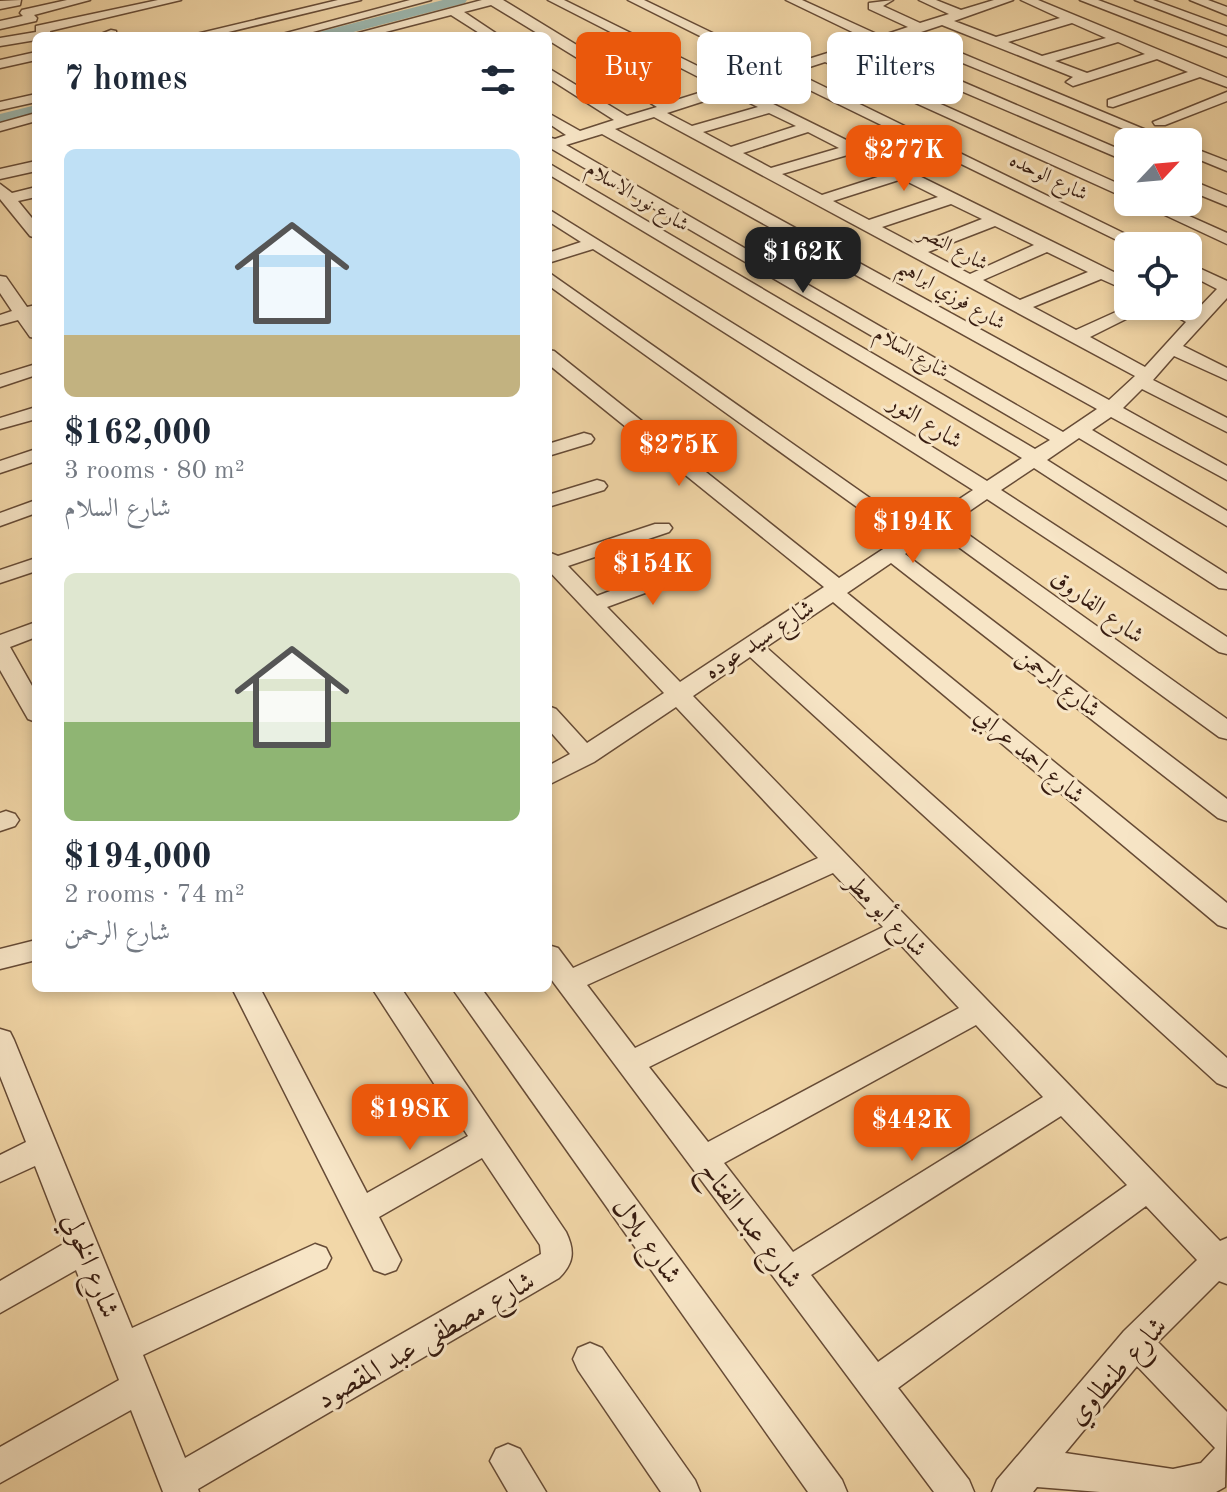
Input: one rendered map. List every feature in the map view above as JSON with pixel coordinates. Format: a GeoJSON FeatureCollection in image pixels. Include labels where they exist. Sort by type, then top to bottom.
{"type":"FeatureCollection","features":[{"type":"Feature","properties":{"kind":"street"},"geometry":{"type":"LineString","coordinates":[[0,5],[22,8],[84,0]]}},
{"type":"Feature","properties":{"kind":"street"},"geometry":{"type":"LineString","coordinates":[[49,32],[175,0]]}},
{"type":"Feature","properties":{"kind":"street"},"geometry":{"type":"LineString","coordinates":[[213,32],[355,0]]}},
{"type":"Feature","properties":{"kind":"street"},"geometry":{"type":"LineString","coordinates":[[373,0],[388,9]]}},
{"type":"Feature","properties":{"kind":"street"},"geometry":{"type":"LineString","coordinates":[[298,32],[425,0]]}},
{"type":"Feature","properties":{"kind":"street"},"geometry":{"type":"LineString","coordinates":[[388,32],[495,0]]}},
{"type":"Feature","properties":{"kind":"street","name":"شارع النصر"},"geometry":{"type":"LineString","coordinates":[[495,0],[544,32]]}},
{"type":"Feature","properties":{"kind":"street"},"geometry":{"type":"LineString","coordinates":[[554,0],[697,72]]}},
{"type":"Feature","properties":{"kind":"street","name":"شارع الوحده"},"geometry":{"type":"LineString","coordinates":[[634,0],[700,32]]}},
{"type":"Feature","properties":{"kind":"street"},"geometry":{"type":"LineString","coordinates":[[792,0],[862,32]]}},
{"type":"Feature","properties":{"kind":"street"},"geometry":{"type":"LineString","coordinates":[[887,0],[873,6],[920,28]]}},
{"type":"Feature","properties":{"kind":"street"},"geometry":{"type":"LineString","coordinates":[[906,32],[1007,0]]}},
{"type":"Feature","properties":{"kind":"street"},"geometry":{"type":"LineString","coordinates":[[1027,0],[1227,83]]}},
{"type":"Feature","properties":{"kind":"street"},"geometry":{"type":"LineString","coordinates":[[1086,0],[1227,53]]}},
{"type":"Feature","properties":{"kind":"street"},"geometry":{"type":"LineString","coordinates":[[1141,0],[1227,31]]}},
{"type":"Feature","properties":{"kind":"street"},"geometry":{"type":"LineString","coordinates":[[1196,0],[1227,11]]}},
{"type":"Feature","properties":{"kind":"street"},"geometry":{"type":"LineString","coordinates":[[934,1],[961,15]]}},
{"type":"Feature","properties":{"kind":"street"},"geometry":{"type":"LineString","coordinates":[[0,25],[22,8]]}},
{"type":"Feature","properties":{"kind":"street"},"geometry":{"type":"LineString","coordinates":[[22,8],[44,32]]}},
{"type":"Feature","properties":{"kind":"street"},"geometry":{"type":"LineString","coordinates":[[453,11],[487,32]]}},
{"type":"Feature","properties":{"kind":"street"},"geometry":{"type":"LineString","coordinates":[[995,42],[1072,19]]}},
{"type":"Feature","properties":{"kind":"street"},"geometry":{"type":"LineString","coordinates":[[943,21],[1087,78]]}},
{"type":"Feature","properties":{"kind":"street"},"geometry":{"type":"LineString","coordinates":[[0,42],[32,36]]}},
{"type":"Feature","properties":{"kind":"street","name":"شارع النصر"},"geometry":{"type":"LineString","coordinates":[[552,38],[691,131],[1076,337],[1227,426]]}},
{"type":"Feature","properties":{"kind":"street"},"geometry":{"type":"LineString","coordinates":[[1042,60],[1119,38]]}},
{"type":"Feature","properties":{"kind":"street"},"geometry":{"type":"LineString","coordinates":[[1069,84],[1158,54]]}},
{"type":"Feature","properties":{"kind":"street"},"geometry":{"type":"LineString","coordinates":[[0,64],[32,57]]}},
{"type":"Feature","properties":{"kind":"street"},"geometry":{"type":"LineString","coordinates":[[811,63],[826,58],[1114,188]]}},
{"type":"Feature","properties":{"kind":"street"},"geometry":{"type":"LineString","coordinates":[[963,58],[1134,128]]}},
{"type":"Feature","properties":{"kind":"street"},"geometry":{"type":"LineString","coordinates":[[1113,103],[1200,72]]}},
{"type":"Feature","properties":{"kind":"street"},"geometry":{"type":"LineString","coordinates":[[552,75],[625,121]]}},
{"type":"Feature","properties":{"kind":"street","name":"شارع الوحده"},"geometry":{"type":"LineString","coordinates":[[811,86],[1114,232]]}},
{"type":"Feature","properties":{"kind":"street"},"geometry":{"type":"LineString","coordinates":[[963,87],[1114,152]]}},
{"type":"Feature","properties":{"kind":"street"},"geometry":{"type":"LineString","coordinates":[[1160,122],[1227,96]]}},
{"type":"Feature","properties":{"kind":"street"},"geometry":{"type":"LineString","coordinates":[[0,106],[32,99]]}},
{"type":"Feature","properties":{"kind":"street"},"geometry":{"type":"LineString","coordinates":[[552,142],[697,99]]}},
{"type":"Feature","properties":{"kind":"street"},"geometry":{"type":"LineString","coordinates":[[763,104],[1114,279]]}},
{"type":"Feature","properties":{"kind":"street"},"geometry":{"type":"LineString","coordinates":[[691,131],[771,108]]}},
{"type":"Feature","properties":{"kind":"street"},"geometry":{"type":"LineString","coordinates":[[0,127],[32,118]]}},
{"type":"Feature","properties":{"kind":"street"},"geometry":{"type":"LineString","coordinates":[[552,120],[577,136]]}},
{"type":"Feature","properties":{"kind":"street"},"geometry":{"type":"LineString","coordinates":[[730,152],[809,127]]}},
{"type":"Feature","properties":{"kind":"street","name":"شارع فوزي ابراهيم"},"geometry":{"type":"LineString","coordinates":[[602,128],[859,267],[1227,474]]}},
{"type":"Feature","properties":{"kind":"street","name":"شارع السلام"},"geometry":{"type":"LineString","coordinates":[[552,144],[1227,520]]}},
{"type":"Feature","properties":{"kind":"street"},"geometry":{"type":"LineString","coordinates":[[769,173],[852,149]]}},
{"type":"Feature","properties":{"kind":"street"},"geometry":{"type":"LineString","coordinates":[[1202,156],[1227,166]]}},
{"type":"Feature","properties":{"kind":"street"},"geometry":{"type":"LineString","coordinates":[[0,174],[32,167]]}},
{"type":"Feature","properties":{"kind":"street","name":"شارع نور الاسلام"},"geometry":{"type":"LineString","coordinates":[[552,170],[1035,459],[1227,583]]}},
{"type":"Feature","properties":{"kind":"street"},"geometry":{"type":"LineString","coordinates":[[821,200],[904,174]]}},
{"type":"Feature","properties":{"kind":"street"},"geometry":{"type":"LineString","coordinates":[[1202,190],[1227,201]]}},
{"type":"Feature","properties":{"kind":"street"},"geometry":{"type":"LineString","coordinates":[[4,194],[32,192]]}},
{"type":"Feature","properties":{"kind":"street"},"geometry":{"type":"LineString","coordinates":[[4,194],[32,223]]}},
{"type":"Feature","properties":{"kind":"street"},"geometry":{"type":"LineString","coordinates":[[868,226],[952,198]]}},
{"type":"Feature","properties":{"kind":"street","name":"شارع النور"},"geometry":{"type":"LineString","coordinates":[[552,216],[987,490],[1227,647]]}},
{"type":"Feature","properties":{"kind":"street"},"geometry":{"type":"LineString","coordinates":[[1176,216],[1227,239]]}},
{"type":"Feature","properties":{"kind":"street"},"geometry":{"type":"LineString","coordinates":[[915,251],[995,220]]}},
{"type":"Feature","properties":{"kind":"street"},"geometry":{"type":"LineString","coordinates":[[552,257],[595,243]]}},
{"type":"Feature","properties":{"kind":"street"},"geometry":{"type":"LineString","coordinates":[[970,280],[1046,246]]}},
{"type":"Feature","properties":{"kind":"street"},"geometry":{"type":"LineString","coordinates":[[1019,307],[1101,273]]}},
{"type":"Feature","properties":{"kind":"street"},"geometry":{"type":"LineString","coordinates":[[1202,275],[1227,288]]}},
{"type":"Feature","properties":{"kind":"street"},"geometry":{"type":"LineString","coordinates":[[552,280],[913,538]]}},
{"type":"Feature","properties":{"kind":"street"},"geometry":{"type":"LineString","coordinates":[[0,281],[29,311],[0,320]]}},
{"type":"Feature","properties":{"kind":"street","name":"شارع سيد عوده"},"geometry":{"type":"LineString","coordinates":[[552,775],[585,756],[1110,409],[1144,378],[1227,288]]}},
{"type":"Feature","properties":{"kind":"street"},"geometry":{"type":"LineString","coordinates":[[1076,337],[1114,319]]}},
{"type":"Feature","properties":{"kind":"street"},"geometry":{"type":"LineString","coordinates":[[1172,348],[1227,375]]}},
{"type":"Feature","properties":{"kind":"street","name":"شارع احمد عرابي"},"geometry":{"type":"LineString","coordinates":[[552,358],[835,589],[1227,918]]}},
{"type":"Feature","properties":{"kind":"street"},"geometry":{"type":"LineString","coordinates":[[0,381],[32,370]]}},
{"type":"Feature","properties":{"kind":"street"},"geometry":{"type":"LineString","coordinates":[[1,424],[32,414]]}},
{"type":"Feature","properties":{"kind":"street"},"geometry":{"type":"LineString","coordinates":[[552,449],[584,439]]}},
{"type":"Feature","properties":{"kind":"street"},"geometry":{"type":"LineString","coordinates":[[0,467],[32,456]]}},
{"type":"Feature","properties":{"kind":"street"},"geometry":{"type":"LineString","coordinates":[[552,500],[597,486]]}},
{"type":"Feature","properties":{"kind":"street"},"geometry":{"type":"LineString","coordinates":[[0,520],[32,508]]}},
{"type":"Feature","properties":{"kind":"street","name":"شارع الفاروق"},"geometry":{"type":"LineString","coordinates":[[938,522],[1227,731]]}},
{"type":"Feature","properties":{"kind":"street"},"geometry":{"type":"LineString","coordinates":[[555,573],[662,528]]}},
{"type":"Feature","properties":{"kind":"street","name":"شارع الرحمن"},"geometry":{"type":"LineString","coordinates":[[891,553],[1227,812]]}},
{"type":"Feature","properties":{"kind":"street"},"geometry":{"type":"LineString","coordinates":[[0,577],[32,565]]}},
{"type":"Feature","properties":{"kind":"street"},"geometry":{"type":"LineString","coordinates":[[593,605],[697,566]]}},
{"type":"Feature","properties":{"kind":"street","name":"شارع أبو مطر"},"geometry":{"type":"LineString","coordinates":[[555,573],[593,605],[1147,1188],[1224,1261]]}},
{"type":"Feature","properties":{"kind":"street"},"geometry":{"type":"LineString","coordinates":[[0,643],[32,631]]}},
{"type":"Feature","properties":{"kind":"street"},"geometry":{"type":"LineString","coordinates":[[750,645],[1227,1075]]}},
{"type":"Feature","properties":{"kind":"street"},"geometry":{"type":"LineString","coordinates":[[0,650],[32,707]]}},
{"type":"Feature","properties":{"kind":"street"},"geometry":{"type":"LineString","coordinates":[[552,719],[585,756]]}},
{"type":"Feature","properties":{"kind":"street"},"geometry":{"type":"LineString","coordinates":[[568,982],[835,861]]}},
{"type":"Feature","properties":{"kind":"street"},"geometry":{"type":"LineString","coordinates":[[630,1063],[901,930]]}},
{"type":"Feature","properties":{"kind":"street"},"geometry":{"type":"LineString","coordinates":[[0,959],[32,951]]}},
{"type":"Feature","properties":{"kind":"street","name":"شارع عبد الفتاح"},"geometry":{"type":"LineString","coordinates":[[552,960],[956,1492]]}},
{"type":"Feature","properties":{"kind":"street"},"geometry":{"type":"LineString","coordinates":[[248,992],[385,1260]]}},
{"type":"Feature","properties":{"kind":"street","name":"شارع مصطفى عبد المقصود"},"geometry":{"type":"LineString","coordinates":[[179,1487],[553,1264],[558,1247],[389,992]]}},
{"type":"Feature","properties":{"kind":"street","name":"شارع بلال"},"geometry":{"type":"LineString","coordinates":[[469,992],[829,1492]]}},
{"type":"Feature","properties":{"kind":"street"},"geometry":{"type":"LineString","coordinates":[[703,1160],[978,1011]]}},
{"type":"Feature","properties":{"kind":"street","name":"شارع الخولي"},"geometry":{"type":"LineString","coordinates":[[0,1040],[179,1487]]}},
{"type":"Feature","properties":{"kind":"street"},"geometry":{"type":"LineString","coordinates":[[789,1272],[1063,1100]]}},
{"type":"Feature","properties":{"kind":"street"},"geometry":{"type":"LineString","coordinates":[[361,1212],[487,1140]]}},
{"type":"Feature","properties":{"kind":"street"},"geometry":{"type":"LineString","coordinates":[[0,1169],[45,1147]]}},
{"type":"Feature","properties":{"kind":"street"},"geometry":{"type":"LineString","coordinates":[[874,1385],[1147,1188]]}},
{"type":"Feature","properties":{"kind":"street"},"geometry":{"type":"LineString","coordinates":[[0,1298],[85,1248]]}},
{"type":"Feature","properties":{"kind":"street"},"geometry":{"type":"LineString","coordinates":[[125,1347],[315,1258]]}},
{"type":"Feature","properties":{"kind":"street","name":"شارع طنطاوي"},"geometry":{"type":"LineString","coordinates":[[1020,1481],[1136,1342],[1224,1261]]}},
{"type":"Feature","properties":{"kind":"street"},"geometry":{"type":"LineString","coordinates":[[1136,1342],[1227,1436]]}},
{"type":"Feature","properties":{"kind":"street"},"geometry":{"type":"LineString","coordinates":[[590,1359],[682,1492]]}},
{"type":"Feature","properties":{"kind":"street"},"geometry":{"type":"LineString","coordinates":[[0,1466],[140,1386]]}},
{"type":"Feature","properties":{"kind":"street"},"geometry":{"type":"LineString","coordinates":[[1020,1481],[1076,1471],[1173,1486],[1194,1484],[1227,1460]]}},
{"type":"Feature","properties":{"kind":"street"},"geometry":{"type":"LineString","coordinates":[[508,1461],[528,1492]]}},
{"type":"Feature","properties":{"kind":"waterway"},"geometry":{"type":"LineString","coordinates":[[336,32],[460,0]]}},
{"type":"Feature","properties":{"kind":"waterway"},"geometry":{"type":"LineString","coordinates":[[0,119],[32,111]]}}]}
